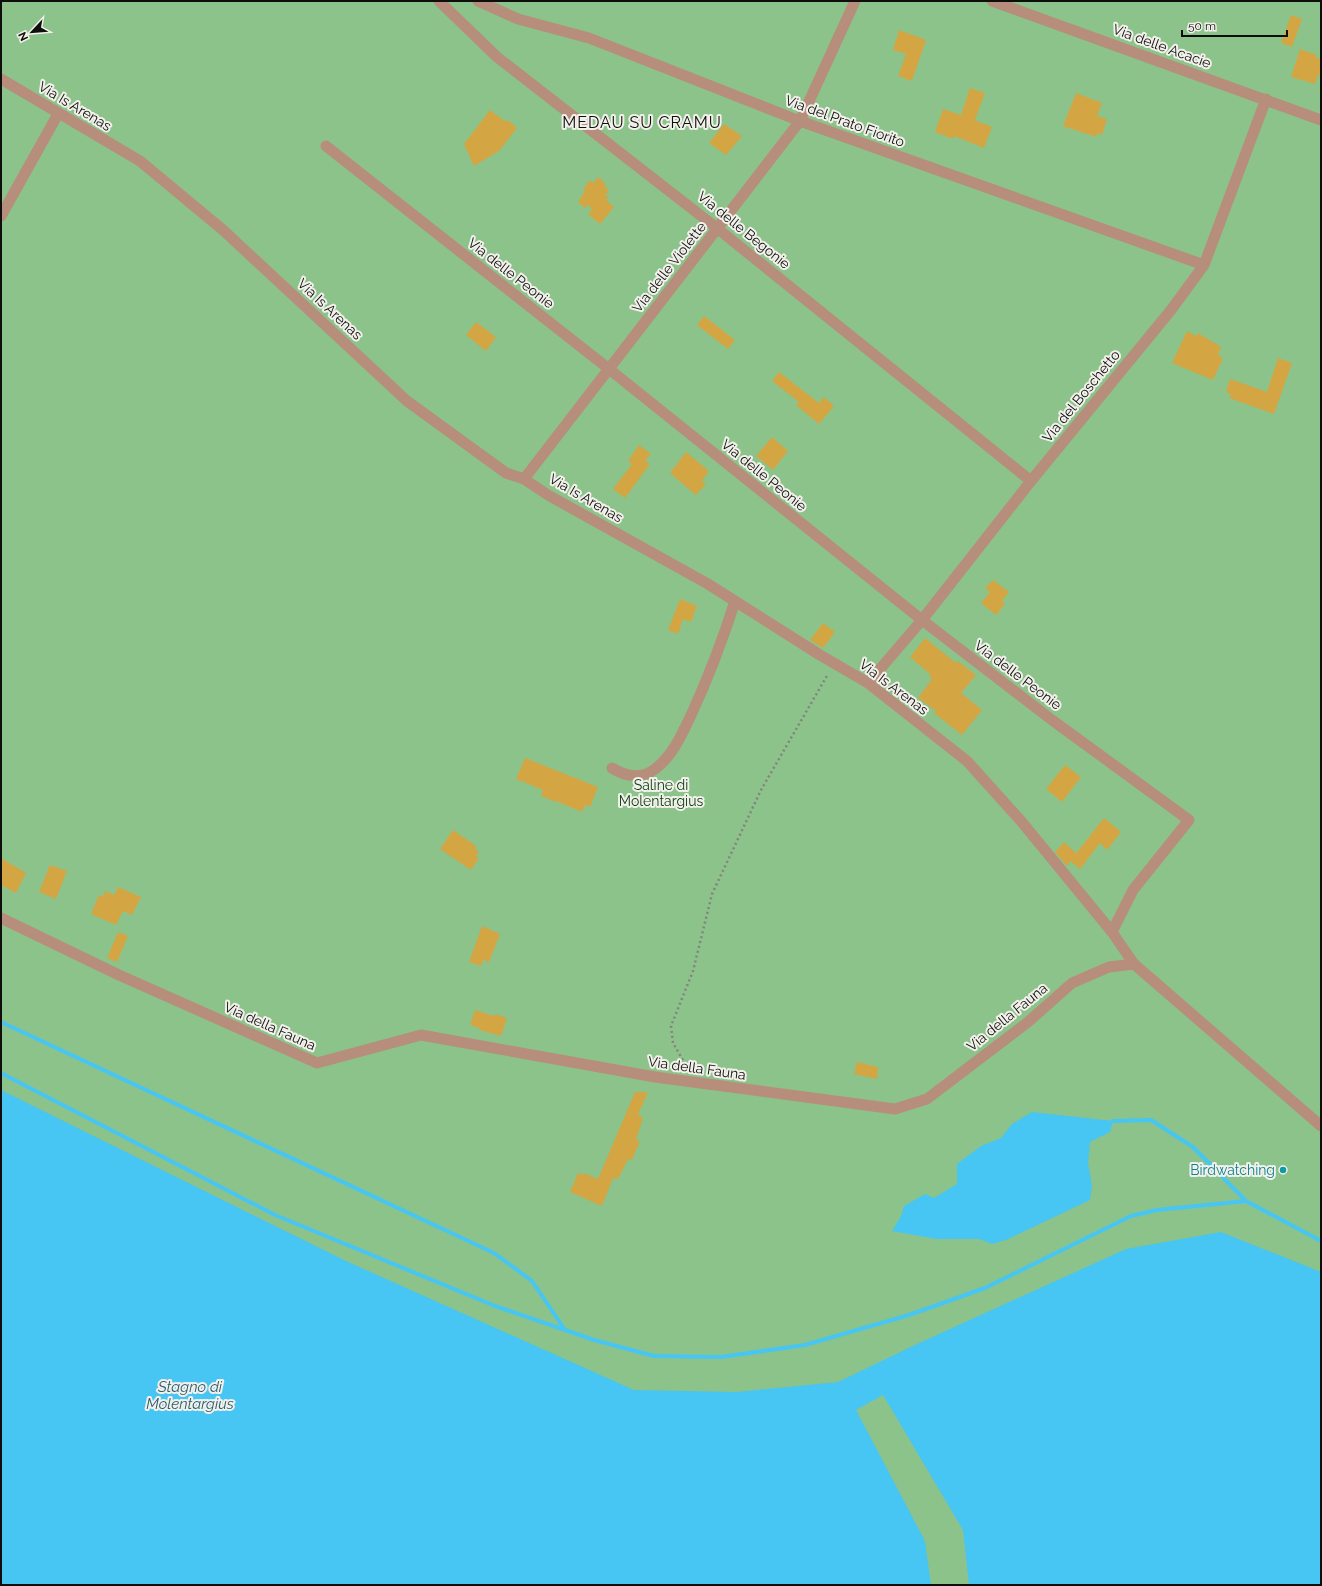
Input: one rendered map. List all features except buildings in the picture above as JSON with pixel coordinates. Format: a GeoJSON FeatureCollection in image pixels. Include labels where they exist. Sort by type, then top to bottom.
{"type":"FeatureCollection","features":[{"type":"Feature","properties":{"kind":"street","name":"Via delle Begonie"},"geometry":{"type":"LineString","coordinates":[[439,1],[497,57],[718,229],[1031,481]]}},
{"type":"Feature","properties":{"kind":"street","name":"Via del Prato Fiorito"},"geometry":{"type":"LineString","coordinates":[[478,1],[518,19],[588,38],[800,121],[1204,266]]}},
{"type":"Feature","properties":{"kind":"street","name":"Via delle Violette"},"geometry":{"type":"LineString","coordinates":[[524,479],[800,121],[855,1]]}},
{"type":"Feature","properties":{"kind":"street","name":"Via delle Acacie"},"geometry":{"type":"LineString","coordinates":[[992,1],[1321,120]]}},
{"type":"Feature","properties":{"kind":"street","name":"Via Is Arenas"},"geometry":{"type":"LineString","coordinates":[[2,83],[140,161],[223,230],[407,401],[506,473],[524,479],[548,495],[708,584],[868,683],[967,761],[1021,821],[1112,932],[1134,964]]}},
{"type":"Feature","properties":{"kind":"street","name":"Via del Boschetto"},"geometry":{"type":"LineString","coordinates":[[868,683],[922,620],[1031,481],[1171,310],[1204,266],[1266,99]]}},
{"type":"Feature","properties":{"kind":"street"},"geometry":{"type":"LineString","coordinates":[[1,216],[58,114]]}},
{"type":"Feature","properties":{"kind":"street","name":"Via delle Peonie"},"geometry":{"type":"LineString","coordinates":[[326,146],[609,369],[922,620],[1052,720],[1189,820],[1133,890],[1112,932]]}},
{"type":"Feature","properties":{"kind":"street"},"geometry":{"type":"LineString","coordinates":[[612,768],[622,774],[639,776],[655,769],[669,754],[682,733],[701,693],[723,640],[735,601]]}},
{"type":"Feature","properties":{"kind":"street","name":"Via della Fauna"},"geometry":{"type":"LineString","coordinates":[[1,918],[119,975],[317,1063],[421,1035],[655,1077],[896,1109],[926,1099],[1028,1022],[1072,983],[1109,967],[1134,964]]}},
{"type":"Feature","properties":{"kind":"street"},"geometry":{"type":"LineString","coordinates":[[1134,964],[1321,1126]]}},
{"type":"Feature","properties":{"kind":"path"},"geometry":{"type":"LineString","coordinates":[[685,1081],[687,1067],[673,1043],[671,1026],[693,971],[712,894],[761,790],[834,663]]}},
{"type":"Feature","properties":{"kind":"green space","name":"Saline di Molentargius"},"geometry":{"type":"Polygon","coordinates":[[[1,1],[1321,1],[1321,1585],[1,1585],[1,1]]]}},
{"type":"Feature","properties":{"kind":"water","name":"Stagno di Molentargius"},"geometry":{"type":"Polygon","coordinates":[[[1,1090],[346,1261],[634,1390],[737,1392],[838,1382],[917,1344],[1126,1249],[1221,1232],[1321,1272],[1321,1585],[969,1585],[963,1530],[883,1395],[856,1410],[925,1541],[931,1585],[1,1585],[1,1090]]]}},
{"type":"Feature","properties":{"kind":"water"},"geometry":{"type":"Polygon","coordinates":[[[1032,1112],[1113,1121],[1110,1132],[1090,1142],[1088,1163],[1092,1186],[1090,1200],[1006,1240],[992,1244],[979,1239],[936,1239],[892,1231],[901,1216],[904,1206],[925,1194],[934,1198],[957,1184],[957,1164],[981,1146],[1001,1138],[1012,1124],[1032,1112]]]}},
{"type":"Feature","properties":{"kind":"waterway"},"geometry":{"type":"LineString","coordinates":[[1,1022],[494,1253],[532,1281],[565,1330]]}},
{"type":"Feature","properties":{"kind":"waterway"},"geometry":{"type":"LineString","coordinates":[[1,1073],[275,1215],[495,1306],[594,1340],[654,1356],[721,1357],[805,1345],[909,1315],[985,1288],[1131,1216],[1157,1210],[1246,1201]]}},
{"type":"Feature","properties":{"kind":"waterway"},"geometry":{"type":"LineString","coordinates":[[1113,1121],[1151,1120],[1193,1147],[1246,1201],[1321,1241]]}},
{"type":"Feature","properties":{"kind":"place","name":"Birdwatching"},"geometry":{"type":"Point","coordinates":[1283,1170]}},
{"type":"Feature","properties":{"kind":"district","name":"MEDAU SU CRAMU"},"geometry":{"type":"Point","coordinates":[642,122]}}]}
